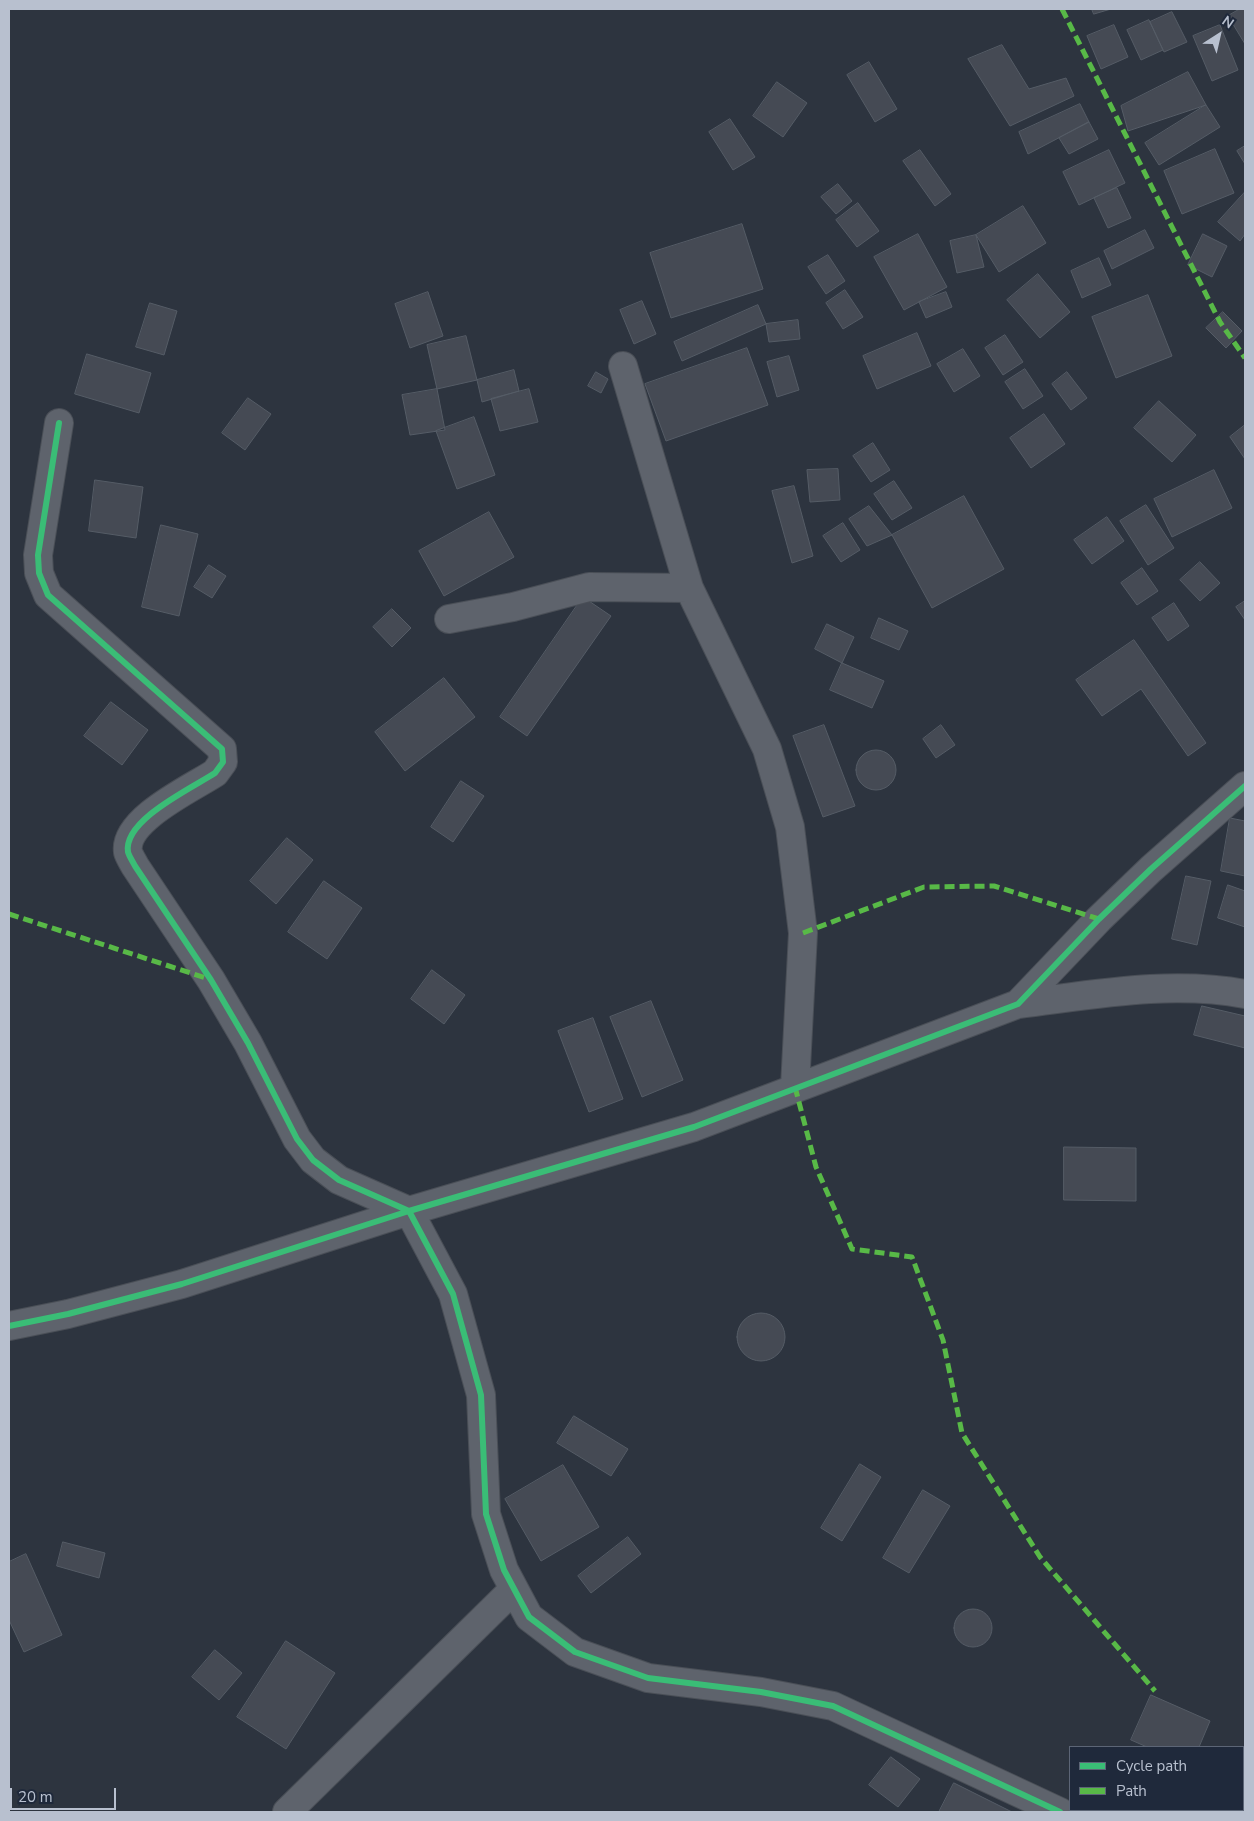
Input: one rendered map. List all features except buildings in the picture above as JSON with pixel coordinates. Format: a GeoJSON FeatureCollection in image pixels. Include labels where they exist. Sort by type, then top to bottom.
{"type":"FeatureCollection","features":[{"type":"Feature","properties":{"kind":"street"},"geometry":{"type":"LineString","coordinates":[[623,366],[689,588],[767,749],[790,827],[803,932],[795,1087]]}},
{"type":"Feature","properties":{"kind":"street"},"geometry":{"type":"LineString","coordinates":[[59,423],[38,555],[39,573],[48,595],[222,749],[223,762],[215,774],[143,819],[132,836],[128,851],[135,866],[211,980],[248,1043],[296,1140],[313,1160],[339,1180],[409,1211],[453,1294],[481,1394],[486,1514],[504,1570],[529,1617],[575,1652],[648,1678],[761,1692],[833,1706],[1060,1812]]}},
{"type":"Feature","properties":{"kind":"street"},"geometry":{"type":"LineString","coordinates":[[449,619],[513,607],[589,586],[689,588]]}},
{"type":"Feature","properties":{"kind":"street"},"geometry":{"type":"LineString","coordinates":[[1018,1004],[1145,875],[1245,786]]}},
{"type":"Feature","properties":{"kind":"street"},"geometry":{"type":"LineString","coordinates":[[9,1326],[68,1314],[182,1284],[409,1211],[694,1127],[795,1087],[1018,1004],[1152,988],[1215,988],[1245,994]]}},
{"type":"Feature","properties":{"kind":"street"},"geometry":{"type":"LineString","coordinates":[[287,1812],[514,1589]]}},
{"type":"Feature","properties":{"kind":"marked path"},"geometry":{"type":"LineString","coordinates":[[1062,9],[1220,322],[1245,358]]}},
{"type":"Feature","properties":{"kind":"marked path"},"geometry":{"type":"LineString","coordinates":[[803,933],[924,887],[994,886],[1099,919]]}},
{"type":"Feature","properties":{"kind":"marked path"},"geometry":{"type":"LineString","coordinates":[[9,914],[209,979]]}},
{"type":"Feature","properties":{"kind":"marked path"},"geometry":{"type":"LineString","coordinates":[[795,1087],[816,1167],[852,1249],[912,1257],[943,1340],[962,1433],[1040,1557],[1155,1691]]}},
{"type":"Feature","properties":{"kind":"cycle path"},"geometry":{"type":"LineString","coordinates":[[59,423],[38,555],[39,573],[48,595],[222,749],[223,762],[215,773],[176,796],[147,817],[136,828],[129,840],[128,852],[135,866],[211,980],[248,1043],[297,1139],[313,1160],[339,1180],[409,1211],[453,1294],[481,1395],[486,1514],[504,1570],[529,1617],[575,1652],[648,1678],[761,1692],[833,1706],[1060,1812]]}},
{"type":"Feature","properties":{"kind":"cycle path"},"geometry":{"type":"LineString","coordinates":[[9,1326],[68,1314],[182,1284],[409,1211],[694,1127],[1018,1004],[1099,919],[1151,869],[1245,786]]}}]}
